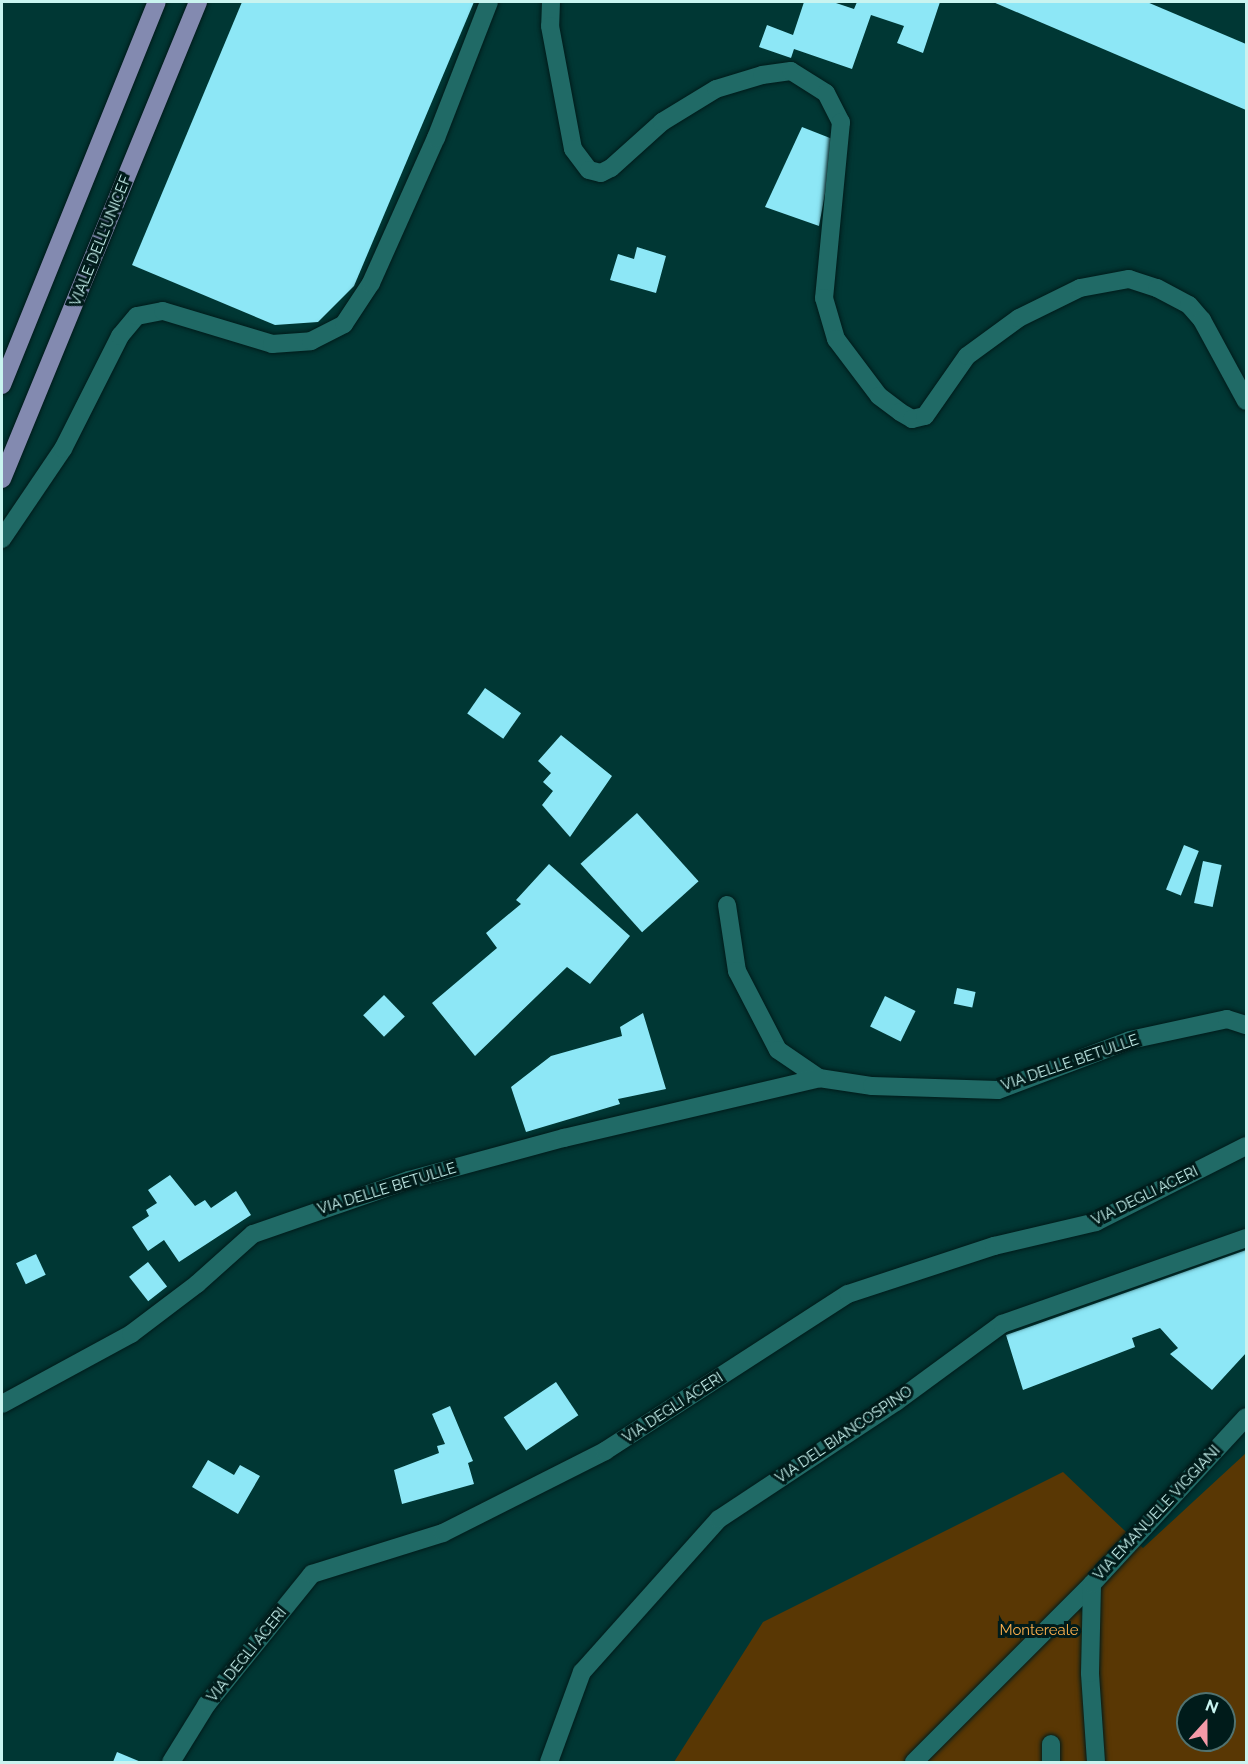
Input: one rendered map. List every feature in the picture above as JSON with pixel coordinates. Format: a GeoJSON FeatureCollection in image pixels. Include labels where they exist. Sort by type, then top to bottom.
{"type":"FeatureCollection","features":[{"type":"Feature","properties":{"kind":"main road","name":"VIALE DELL'UNICEF"},"geometry":{"type":"LineString","coordinates":[[2,479],[198,2]]}},
{"type":"Feature","properties":{"kind":"main road"},"geometry":{"type":"LineString","coordinates":[[2,386],[155,6]]}},
{"type":"Feature","properties":{"kind":"street"},"geometry":{"type":"LineString","coordinates":[[2,539],[63,449],[120,336],[136,316],[163,311],[272,344],[311,341],[344,324],[371,283],[435,138],[489,2]]}},
{"type":"Feature","properties":{"kind":"street"},"geometry":{"type":"LineString","coordinates":[[551,2],[550,26],[573,149],[589,170],[601,173],[611,168],[662,122],[716,90],[762,75],[791,71],[826,93],[841,122],[824,298],[836,339],[879,396],[912,419],[925,416],[966,356],[1018,318],[1080,288],[1129,279],[1157,288],[1189,305],[1202,320],[1246,402]]}},
{"type":"Feature","properties":{"kind":"street","name":"VIA DELLE BETULLE"},"geometry":{"type":"LineString","coordinates":[[727,905],[737,970],[778,1050],[819,1078]]}},
{"type":"Feature","properties":{"kind":"street","name":"VIA DELLE BETULLE"},"geometry":{"type":"LineString","coordinates":[[2,1404],[131,1334],[197,1284],[253,1234],[410,1180],[564,1138],[819,1078],[872,1086],[998,1090],[1130,1040],[1227,1019],[1246,1025]]}},
{"type":"Feature","properties":{"kind":"street","name":"VIA DEGLI ACERI"},"geometry":{"type":"LineString","coordinates":[[171,1762],[207,1704],[312,1574],[443,1533],[605,1451],[848,1294],[994,1246],[1096,1222],[1246,1146]]}},
{"type":"Feature","properties":{"kind":"street","name":"VIA DEL BIANCOSPINO"},"geometry":{"type":"LineString","coordinates":[[549,1762],[582,1672],[719,1519],[896,1402],[1002,1324],[1246,1238]]}},
{"type":"Feature","properties":{"kind":"street","name":"VIA EMANUELE VIGGIANI"},"geometry":{"type":"LineString","coordinates":[[1096,1762],[1090,1673],[1092,1584],[1140,1528],[1246,1417]]}},
{"type":"Feature","properties":{"kind":"street"},"geometry":{"type":"LineString","coordinates":[[914,1762],[1092,1584]]}},
{"type":"Feature","properties":{"kind":"street"},"geometry":{"type":"LineString","coordinates":[[1051,1744],[1051,1762]]}},
{"type":"Feature","properties":{"kind":"green space","name":"Montereale"},"geometry":{"type":"Polygon","coordinates":[[[1246,1453],[1246,1762],[674,1762],[763,1622],[1063,1472],[1143,1548],[1246,1453]]]}},
{"type":"Feature","properties":{"kind":"building"},"geometry":{"type":"Polygon","coordinates":[[[242,2],[474,2],[354,286],[318,322],[275,325],[132,265],[242,2]]]}},
{"type":"Feature","properties":{"kind":"building"},"geometry":{"type":"Polygon","coordinates":[[[804,2],[833,2],[854,9],[857,2],[940,2],[923,53],[897,43],[904,26],[871,15],[852,69],[794,49],[791,58],[759,47],[767,25],[793,35],[804,2]]]}},
{"type":"Feature","properties":{"kind":"building"},"geometry":{"type":"Polygon","coordinates":[[[993,2],[1147,2],[1246,44],[1246,110],[993,2]]]}},
{"type":"Feature","properties":{"kind":"building"},"geometry":{"type":"Polygon","coordinates":[[[802,127],[835,140],[819,226],[765,207],[802,127]]]}},
{"type":"Feature","properties":{"kind":"building"},"geometry":{"type":"Polygon","coordinates":[[[637,247],[666,256],[656,293],[610,280],[618,254],[634,259],[637,247]]]}},
{"type":"Feature","properties":{"kind":"building"},"geometry":{"type":"Polygon","coordinates":[[[485,688],[521,713],[503,739],[467,713],[485,688]]]}},
{"type":"Feature","properties":{"kind":"building"},"geometry":{"type":"Polygon","coordinates":[[[561,735],[612,776],[570,837],[542,805],[553,791],[543,782],[551,773],[538,761],[561,735]]]}},
{"type":"Feature","properties":{"kind":"building"},"geometry":{"type":"Polygon","coordinates":[[[637,813],[699,881],[642,932],[581,864],[637,813]]]}},
{"type":"Feature","properties":{"kind":"building"},"geometry":{"type":"Polygon","coordinates":[[[1184,845],[1199,851],[1181,895],[1166,890],[1184,845]]]}},
{"type":"Feature","properties":{"kind":"building"},"geometry":{"type":"Polygon","coordinates":[[[1203,861],[1222,865],[1213,907],[1194,903],[1203,861]]]}},
{"type":"Feature","properties":{"kind":"building"},"geometry":{"type":"Polygon","coordinates":[[[549,864],[630,936],[590,984],[567,967],[475,1056],[432,1003],[497,948],[486,933],[521,904],[516,900],[549,864]]]}},
{"type":"Feature","properties":{"kind":"building"},"geometry":{"type":"Polygon","coordinates":[[[957,988],[976,992],[972,1008],[954,1004],[957,988]]]}},
{"type":"Feature","properties":{"kind":"building"},"geometry":{"type":"Polygon","coordinates":[[[384,995],[405,1017],[384,1037],[363,1015],[384,995]]]}},
{"type":"Feature","properties":{"kind":"building"},"geometry":{"type":"Polygon","coordinates":[[[885,996],[916,1011],[901,1041],[870,1027],[885,996]]]}},
{"type":"Feature","properties":{"kind":"building"},"geometry":{"type":"Polygon","coordinates":[[[643,1013],[666,1089],[618,1099],[620,1104],[526,1132],[511,1087],[551,1056],[622,1036],[620,1027],[643,1013]]]}},
{"type":"Feature","properties":{"kind":"building"},"geometry":{"type":"Polygon","coordinates":[[[170,1175],[195,1206],[205,1200],[211,1208],[236,1191],[251,1215],[179,1262],[164,1240],[148,1251],[132,1227],[149,1216],[146,1210],[157,1203],[148,1190],[170,1175]]]}},
{"type":"Feature","properties":{"kind":"building"},"geometry":{"type":"Polygon","coordinates":[[[1246,1250],[1246,1353],[1212,1390],[1170,1354],[1178,1348],[1160,1328],[1132,1338],[1135,1347],[1023,1390],[1006,1335],[1246,1250]]]}},
{"type":"Feature","properties":{"kind":"building"},"geometry":{"type":"Polygon","coordinates":[[[36,1254],[46,1275],[26,1284],[16,1263],[36,1254]]]}},
{"type":"Feature","properties":{"kind":"building"},"geometry":{"type":"Polygon","coordinates":[[[148,1262],[167,1286],[148,1301],[129,1277],[148,1262]]]}},
{"type":"Feature","properties":{"kind":"building"},"geometry":{"type":"Polygon","coordinates":[[[556,1382],[578,1415],[526,1450],[504,1417],[556,1382]]]}},
{"type":"Feature","properties":{"kind":"building"},"geometry":{"type":"Polygon","coordinates":[[[450,1406],[473,1461],[468,1463],[474,1484],[402,1504],[394,1470],[439,1453],[437,1446],[445,1444],[432,1414],[450,1406]]]}},
{"type":"Feature","properties":{"kind":"building"},"geometry":{"type":"Polygon","coordinates":[[[208,1460],[234,1475],[240,1465],[260,1476],[238,1514],[192,1487],[208,1460]]]}},
{"type":"Feature","properties":{"kind":"building"},"geometry":{"type":"Polygon","coordinates":[[[117,1752],[141,1762],[113,1762],[117,1752]]]}}]}
